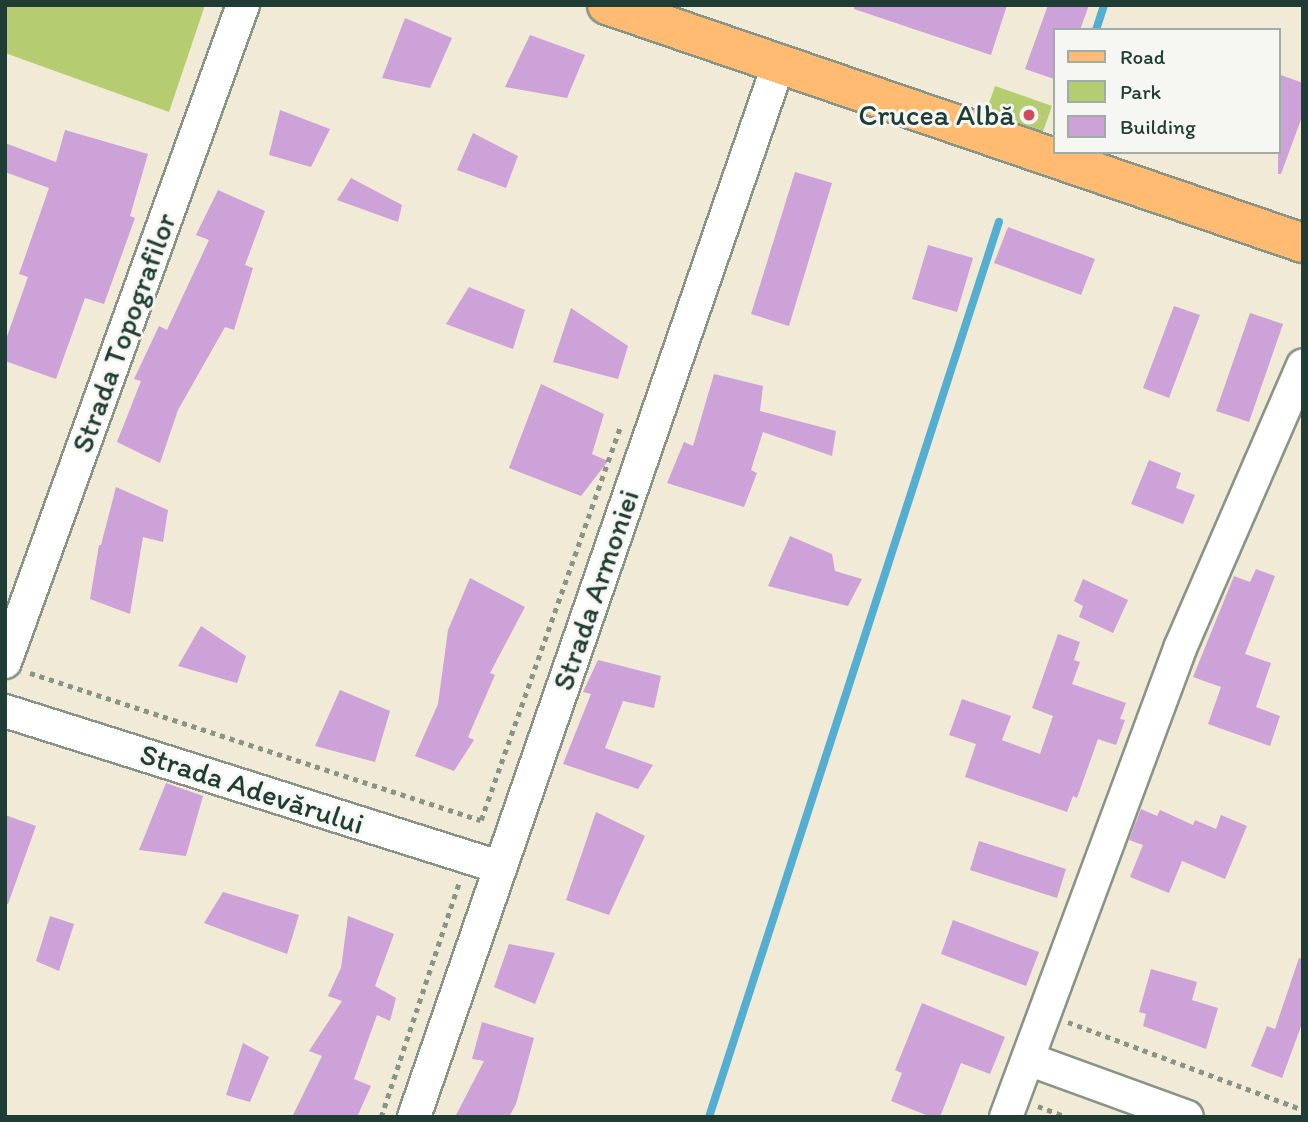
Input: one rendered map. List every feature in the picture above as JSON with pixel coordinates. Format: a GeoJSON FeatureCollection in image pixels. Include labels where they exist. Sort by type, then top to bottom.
{"type":"FeatureCollection","features":[{"type":"Feature","properties":{"kind":"main road"},"geometry":{"type":"LineString","coordinates":[[607,5],[1303,243]]}},
{"type":"Feature","properties":{"kind":"street","name":"Strada Topografilor"},"geometry":{"type":"LineString","coordinates":[[13,666],[243,5]]}},
{"type":"Feature","properties":{"kind":"street","name":"Strada Armoniei"},"geometry":{"type":"LineString","coordinates":[[414,1117],[779,64]]}},
{"type":"Feature","properties":{"kind":"street"},"geometry":{"type":"LineString","coordinates":[[1018,1110],[1028,1059],[1181,646],[1303,365]]}},
{"type":"Feature","properties":{"kind":"street","name":"Strada Adevărului"},"geometry":{"type":"LineString","coordinates":[[5,711],[499,867]]}},
{"type":"Feature","properties":{"kind":"street"},"geometry":{"type":"LineString","coordinates":[[1028,1059],[1187,1117]]}},
{"type":"Feature","properties":{"kind":"path"},"geometry":{"type":"LineString","coordinates":[[13,666],[481,820],[622,423]]}},
{"type":"Feature","properties":{"kind":"path"},"geometry":{"type":"LineString","coordinates":[[381,1117],[460,881]]}},
{"type":"Feature","properties":{"kind":"path"},"geometry":{"type":"LineString","coordinates":[[1045,1012],[1303,1111]]}},
{"type":"Feature","properties":{"kind":"path"},"geometry":{"type":"LineString","coordinates":[[1018,1110],[1067,1117]]}},
{"type":"Feature","properties":{"kind":"green space"},"geometry":{"type":"Polygon","coordinates":[[[5,5],[205,5],[169,112],[5,53],[5,5]]]}},
{"type":"Feature","properties":{"kind":"green space"},"geometry":{"type":"Polygon","coordinates":[[[995,86],[1052,106],[1039,143],[982,123],[995,86]]]}},
{"type":"Feature","properties":{"kind":"building"},"geometry":{"type":"Polygon","coordinates":[[[854,5],[1007,5],[991,55],[854,9],[854,5]]]}},
{"type":"Feature","properties":{"kind":"building"},"geometry":{"type":"Polygon","coordinates":[[[1048,5],[1089,5],[1081,28],[1052,28],[1052,78],[1025,69],[1048,5]]]}},
{"type":"Feature","properties":{"kind":"building"},"geometry":{"type":"Polygon","coordinates":[[[405,18],[452,38],[430,88],[382,78],[405,18]]]}},
{"type":"Feature","properties":{"kind":"building"},"geometry":{"type":"Polygon","coordinates":[[[530,35],[585,55],[567,98],[505,87],[530,35]]]}},
{"type":"Feature","properties":{"kind":"building"},"geometry":{"type":"Polygon","coordinates":[[[1280,75],[1303,83],[1303,114],[1281,174],[1278,174],[1280,75]]]}},
{"type":"Feature","properties":{"kind":"building"},"geometry":{"type":"Polygon","coordinates":[[[280,110],[330,129],[311,167],[269,155],[280,110]]]}},
{"type":"Feature","properties":{"kind":"building"},"geometry":{"type":"Polygon","coordinates":[[[65,130],[148,154],[130,216],[135,218],[104,304],[85,298],[56,379],[5,361],[5,342],[28,277],[19,274],[49,188],[5,172],[5,143],[56,162],[65,130]]]}},
{"type":"Feature","properties":{"kind":"building"},"geometry":{"type":"Polygon","coordinates":[[[473,133],[518,156],[506,188],[457,170],[473,133]]]}},
{"type":"Feature","properties":{"kind":"building"},"geometry":{"type":"Polygon","coordinates":[[[795,172],[832,183],[789,326],[751,314],[795,172]]]}},
{"type":"Feature","properties":{"kind":"building"},"geometry":{"type":"Polygon","coordinates":[[[351,178],[402,205],[398,222],[337,200],[351,178]]]}},
{"type":"Feature","properties":{"kind":"building"},"geometry":{"type":"Polygon","coordinates":[[[218,190],[265,211],[245,265],[253,268],[234,330],[225,327],[178,410],[160,463],[117,442],[141,381],[134,379],[159,326],[167,330],[209,240],[196,235],[218,190]]]}},
{"type":"Feature","properties":{"kind":"building"},"geometry":{"type":"Polygon","coordinates":[[[1008,227],[1095,259],[1081,295],[994,263],[1008,227]]]}},
{"type":"Feature","properties":{"kind":"building"},"geometry":{"type":"Polygon","coordinates":[[[928,245],[973,258],[957,312],[912,299],[928,245]]]}},
{"type":"Feature","properties":{"kind":"building"},"geometry":{"type":"Polygon","coordinates":[[[469,287],[525,310],[513,349],[446,324],[469,287]]]}},
{"type":"Feature","properties":{"kind":"building"},"geometry":{"type":"Polygon","coordinates":[[[1174,306],[1200,315],[1169,398],[1143,388],[1174,306]]]}},
{"type":"Feature","properties":{"kind":"building"},"geometry":{"type":"Polygon","coordinates":[[[571,308],[628,346],[618,379],[553,362],[571,308]]]}},
{"type":"Feature","properties":{"kind":"building"},"geometry":{"type":"Polygon","coordinates":[[[1250,313],[1283,324],[1249,422],[1216,411],[1250,313]]]}},
{"type":"Feature","properties":{"kind":"building"},"geometry":{"type":"Polygon","coordinates":[[[714,374],[763,386],[760,411],[836,431],[832,456],[763,432],[751,470],[757,473],[744,507],[667,483],[684,442],[693,446],[714,374]]]}},
{"type":"Feature","properties":{"kind":"building"},"geometry":{"type":"Polygon","coordinates":[[[541,384],[604,414],[592,454],[608,461],[581,496],[509,468],[541,384]]]}},
{"type":"Feature","properties":{"kind":"building"},"geometry":{"type":"Polygon","coordinates":[[[1149,460],[1181,473],[1176,488],[1195,495],[1183,524],[1131,504],[1149,460]]]}},
{"type":"Feature","properties":{"kind":"building"},"geometry":{"type":"Polygon","coordinates":[[[116,487],[168,510],[163,542],[143,537],[130,614],[90,599],[99,545],[116,487]]]}},
{"type":"Feature","properties":{"kind":"building"},"geometry":{"type":"Polygon","coordinates":[[[790,536],[832,554],[835,571],[862,579],[848,606],[768,586],[790,536]]]}},
{"type":"Feature","properties":{"kind":"building"},"geometry":{"type":"Polygon","coordinates":[[[1256,569],[1275,576],[1245,654],[1271,663],[1256,707],[1280,716],[1270,746],[1208,724],[1221,687],[1193,677],[1234,576],[1250,582],[1256,569]]]}},
{"type":"Feature","properties":{"kind":"building"},"geometry":{"type":"Polygon","coordinates":[[[470,578],[525,607],[490,673],[495,675],[468,737],[474,740],[454,771],[415,756],[438,704],[448,630],[470,578]]]}},
{"type":"Feature","properties":{"kind":"building"},"geometry":{"type":"Polygon","coordinates":[[[1083,579],[1128,600],[1113,633],[1079,617],[1083,606],[1074,601],[1083,579]]]}},
{"type":"Feature","properties":{"kind":"building"},"geometry":{"type":"Polygon","coordinates":[[[201,626],[246,656],[237,683],[178,666],[201,626]]]}},
{"type":"Feature","properties":{"kind":"building"},"geometry":{"type":"Polygon","coordinates":[[[1058,634],[1080,642],[1074,660],[1080,662],[1072,684],[1126,703],[1120,719],[1125,720],[1116,745],[1098,739],[1077,798],[1073,796],[1067,812],[965,777],[976,744],[949,735],[962,699],[1011,716],[1002,740],[1040,754],[1053,716],[1032,708],[1058,634]]]}},
{"type":"Feature","properties":{"kind":"building"},"geometry":{"type":"Polygon","coordinates":[[[598,660],[661,676],[654,708],[623,701],[605,748],[653,765],[638,789],[563,764],[591,694],[583,692],[598,660]]]}},
{"type":"Feature","properties":{"kind":"building"},"geometry":{"type":"Polygon","coordinates":[[[340,690],[390,711],[375,762],[315,746],[340,690]]]}},
{"type":"Feature","properties":{"kind":"building"},"geometry":{"type":"Polygon","coordinates":[[[166,783],[203,796],[186,856],[139,850],[166,783]]]}},
{"type":"Feature","properties":{"kind":"building"},"geometry":{"type":"Polygon","coordinates":[[[1141,809],[1157,816],[1160,810],[1193,825],[1195,820],[1216,829],[1221,815],[1247,826],[1225,879],[1182,861],[1169,893],[1130,877],[1143,845],[1129,840],[1141,809]]]}},
{"type":"Feature","properties":{"kind":"building"},"geometry":{"type":"Polygon","coordinates":[[[596,812],[645,836],[609,915],[566,900],[596,812]]]}},
{"type":"Feature","properties":{"kind":"building"},"geometry":{"type":"Polygon","coordinates":[[[5,815],[36,826],[8,904],[5,904],[5,815]]]}},
{"type":"Feature","properties":{"kind":"building"},"geometry":{"type":"Polygon","coordinates":[[[979,841],[1066,869],[1057,898],[970,870],[979,841]]]}},
{"type":"Feature","properties":{"kind":"building"},"geometry":{"type":"Polygon","coordinates":[[[223,892],[299,915],[287,954],[204,923],[223,892]]]}},
{"type":"Feature","properties":{"kind":"building"},"geometry":{"type":"Polygon","coordinates":[[[50,916],[74,924],[59,971],[36,961],[50,916]]]}},
{"type":"Feature","properties":{"kind":"building"},"geometry":{"type":"Polygon","coordinates":[[[348,916],[394,934],[375,986],[396,998],[390,1021],[377,1015],[354,1079],[371,1086],[357,1117],[292,1117],[322,1056],[309,1051],[342,1001],[328,996],[341,968],[348,916]]]}},
{"type":"Feature","properties":{"kind":"building"},"geometry":{"type":"Polygon","coordinates":[[[953,920],[1039,952],[1026,986],[941,954],[953,920]]]}},
{"type":"Feature","properties":{"kind":"building"},"geometry":{"type":"Polygon","coordinates":[[[509,944],[555,953],[535,1004],[494,987],[509,944]]]}},
{"type":"Feature","properties":{"kind":"building"},"geometry":{"type":"Polygon","coordinates":[[[1299,958],[1303,959],[1303,1021],[1282,1078],[1251,1066],[1267,1026],[1275,1029],[1299,958]]]}},
{"type":"Feature","properties":{"kind":"building"},"geometry":{"type":"Polygon","coordinates":[[[1151,969],[1197,982],[1192,1000],[1218,1008],[1206,1049],[1143,1026],[1146,1014],[1139,1012],[1151,969]]]}},
{"type":"Feature","properties":{"kind":"building"},"geometry":{"type":"Polygon","coordinates":[[[922,1003],[1005,1037],[990,1074],[961,1063],[940,1117],[931,1117],[891,1101],[902,1073],[895,1070],[922,1003]]]}},
{"type":"Feature","properties":{"kind":"building"},"geometry":{"type":"Polygon","coordinates":[[[482,1022],[534,1038],[516,1104],[509,1117],[455,1117],[484,1061],[472,1059],[482,1022]]]}},
{"type":"Feature","properties":{"kind":"building"},"geometry":{"type":"Polygon","coordinates":[[[243,1043],[269,1057],[250,1102],[226,1095],[243,1043]]]}},
{"type":"Feature","properties":{"kind":"waterway"},"geometry":{"type":"LineString","coordinates":[[1097,28],[1104,5]]}},
{"type":"Feature","properties":{"kind":"waterway"},"geometry":{"type":"LineString","coordinates":[[709,1117],[999,222]]}},
{"type":"Feature","properties":{"kind":"place","name":"Crucea Albă"},"geometry":{"type":"Point","coordinates":[1029,115]}}]}
